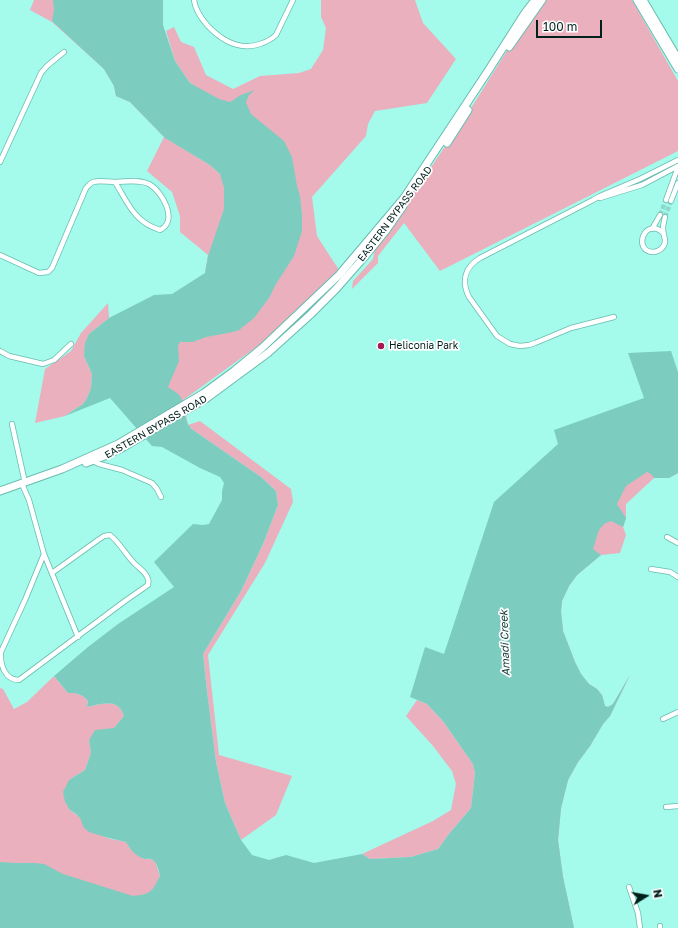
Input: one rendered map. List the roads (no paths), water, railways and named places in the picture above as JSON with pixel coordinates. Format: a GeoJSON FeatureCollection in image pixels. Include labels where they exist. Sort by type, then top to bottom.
{"type":"FeatureCollection","features":[{"type":"Feature","properties":{"kind":"main road","name":"EASTERN BYPASS ROAD"},"geometry":{"type":"LineString","coordinates":[[206,395],[262,348],[330,284],[386,220],[404,198],[535,0]]}},
{"type":"Feature","properties":{"kind":"main road","name":"EASTERN BYPASS ROAD"},"geometry":{"type":"LineString","coordinates":[[62,469],[82,465],[107,455],[119,446],[206,395],[268,352],[336,289],[387,229],[542,0]]}},
{"type":"Feature","properties":{"kind":"main road"},"geometry":{"type":"LineString","coordinates":[[637,0],[678,69]]}},
{"type":"Feature","properties":{"kind":"main road"},"geometry":{"type":"LineString","coordinates":[[643,0],[678,59]]}},
{"type":"Feature","properties":{"kind":"main road","name":"EASTERN BYPASS ROAD"},"geometry":{"type":"LineString","coordinates":[[0,490],[62,469],[119,446]]}},
{"type":"Feature","properties":{"kind":"street"},"geometry":{"type":"LineString","coordinates":[[194,0],[198,13],[212,30],[222,39],[239,46],[256,45],[272,39],[276,35],[293,0]]}},
{"type":"Feature","properties":{"kind":"street"},"geometry":{"type":"LineString","coordinates":[[0,162],[41,73],[46,66],[64,52]]}},
{"type":"Feature","properties":{"kind":"street"},"geometry":{"type":"LineString","coordinates":[[614,317],[571,328],[529,346],[514,345],[497,336],[469,297],[465,286],[465,278],[474,262],[600,196],[640,179],[678,160]]}},
{"type":"Feature","properties":{"kind":"street"},"geometry":{"type":"LineString","coordinates":[[593,200],[642,185],[678,167]]}},
{"type":"Feature","properties":{"kind":"street"},"geometry":{"type":"LineString","coordinates":[[678,167],[668,200],[678,183]]}},
{"type":"Feature","properties":{"kind":"street"},"geometry":{"type":"LineString","coordinates":[[0,255],[39,273],[48,272],[52,268],[86,188],[92,182],[97,181],[131,181],[148,184],[155,189],[167,206],[168,219],[164,228],[160,230],[146,224],[134,213],[116,182]]}},
{"type":"Feature","properties":{"kind":"street"},"geometry":{"type":"LineString","coordinates":[[663,216],[663,233],[665,240],[663,248],[657,252],[650,252],[644,247],[642,239],[645,232],[652,229],[663,216]]}},
{"type":"Feature","properties":{"kind":"street"},"geometry":{"type":"LineString","coordinates":[[652,229],[663,233]]}},
{"type":"Feature","properties":{"kind":"street"},"geometry":{"type":"LineString","coordinates":[[0,351],[9,356],[43,364],[54,360],[71,344]]}},
{"type":"Feature","properties":{"kind":"street"},"geometry":{"type":"LineString","coordinates":[[12,424],[23,483],[44,554],[78,637]]}},
{"type":"Feature","properties":{"kind":"street"},"geometry":{"type":"LineString","coordinates":[[93,461],[122,470],[152,483],[161,497]]}},
{"type":"Feature","properties":{"kind":"street"},"geometry":{"type":"LineString","coordinates":[[44,554],[25,600],[0,652],[0,660],[3,668],[8,676],[14,680],[19,680],[148,585],[148,579],[144,572],[136,565],[110,534],[98,540],[52,573]]}},
{"type":"Feature","properties":{"kind":"street"},"geometry":{"type":"LineString","coordinates":[[667,537],[678,543]]}},
{"type":"Feature","properties":{"kind":"street"},"geometry":{"type":"LineString","coordinates":[[651,569],[670,572],[678,577]]}},
{"type":"Feature","properties":{"kind":"street"},"geometry":{"type":"LineString","coordinates":[[663,719],[678,712]]}},
{"type":"Feature","properties":{"kind":"street"},"geometry":{"type":"LineString","coordinates":[[666,807],[678,806]]}},
{"type":"Feature","properties":{"kind":"street"},"geometry":{"type":"LineString","coordinates":[[629,887],[638,913],[640,928]]}},
{"type":"Feature","properties":{"kind":"water","name":"Amadi Creek"},"geometry":{"type":"Polygon","coordinates":[[[53,0],[163,0],[163,25],[175,61],[190,83],[219,99],[230,102],[241,95],[255,90],[249,95],[246,102],[251,114],[284,141],[292,157],[300,196],[302,215],[302,231],[294,256],[269,298],[254,318],[239,330],[206,337],[193,342],[180,342],[178,346],[179,361],[168,387],[181,398],[187,422],[193,430],[261,477],[276,491],[278,505],[263,544],[241,591],[203,654],[216,762],[225,803],[241,840],[252,855],[269,860],[286,855],[314,863],[362,854],[370,859],[411,857],[438,849],[471,808],[475,773],[473,764],[443,721],[427,704],[410,697],[425,647],[444,654],[494,502],[558,444],[554,430],[644,398],[628,353],[671,351],[678,372],[678,473],[669,478],[654,478],[647,472],[626,486],[617,504],[626,518],[623,527],[611,521],[604,524],[599,530],[593,549],[601,555],[577,575],[569,586],[562,601],[561,611],[563,631],[575,662],[581,674],[589,684],[597,689],[602,695],[605,706],[608,707],[613,704],[630,675],[610,716],[578,762],[568,780],[561,808],[558,840],[563,877],[574,928],[0,928],[0,862],[44,864],[63,874],[133,896],[151,891],[160,876],[154,861],[136,855],[126,842],[89,832],[84,828],[80,818],[70,810],[65,802],[63,792],[69,780],[85,770],[91,753],[89,740],[95,730],[114,728],[124,716],[118,706],[114,704],[109,703],[87,707],[88,701],[82,695],[68,693],[54,676],[118,624],[174,587],[154,562],[193,524],[209,524],[222,500],[224,483],[220,477],[162,447],[152,446],[110,398],[65,416],[83,404],[91,388],[92,374],[84,356],[85,343],[89,334],[109,318],[154,295],[172,294],[205,273],[208,256],[224,209],[224,188],[220,174],[210,165],[165,138],[130,102],[116,96],[114,86],[104,69],[52,21],[54,10],[53,0]]]}},
{"type":"Feature","properties":{"kind":"tunnel"},"geometry":{"type":"LineString","coordinates":[[660,215],[666,200]]}},
{"type":"Feature","properties":{"kind":"tunnel"},"geometry":{"type":"LineString","coordinates":[[665,217],[671,201]]}},
{"type":"Feature","properties":{"kind":"place","name":"Heliconia Park"},"geometry":{"type":"Point","coordinates":[381,346]}}]}
